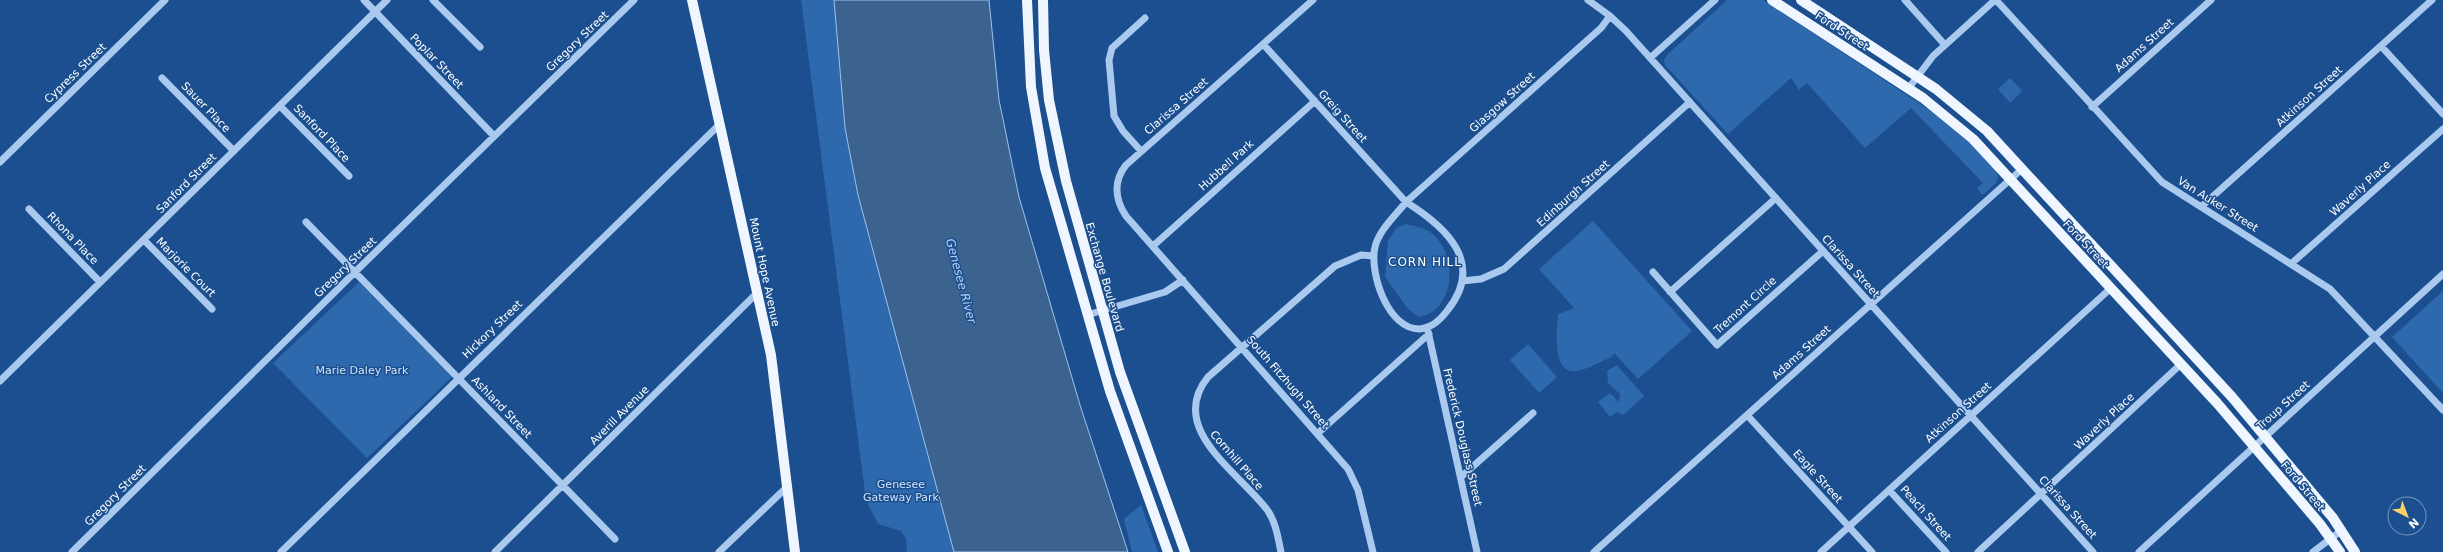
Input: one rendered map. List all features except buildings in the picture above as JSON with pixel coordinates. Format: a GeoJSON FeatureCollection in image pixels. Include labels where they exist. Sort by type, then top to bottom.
{"type":"FeatureCollection","features":[{"type":"Feature","properties":{"kind":"main road","name":"Mount Hope Avenue"},"geometry":{"type":"LineString","coordinates":[[692,0],[774,372],[795,552]]}},
{"type":"Feature","properties":{"kind":"main road"},"geometry":{"type":"LineString","coordinates":[[1027,0],[1029,70],[1038,136],[1047,174],[1110,391],[1168,552]]}},
{"type":"Feature","properties":{"kind":"main road","name":"Exchange Boulevard"},"geometry":{"type":"LineString","coordinates":[[1043,0],[1045,67],[1054,132],[1102,310],[1126,388],[1185,552]]}},
{"type":"Feature","properties":{"kind":"main road","name":"Ford Street"},"geometry":{"type":"LineString","coordinates":[[1772,0],[1908,89],[1961,128],[2181,364],[2254,446],[2331,538],[2340,552]]}},
{"type":"Feature","properties":{"kind":"main road","name":"Ford Street"},"geometry":{"type":"LineString","coordinates":[[1801,0],[1917,76],[1975,120],[2221,385],[2342,530],[2355,552]]}},
{"type":"Feature","properties":{"kind":"street","name":"Cypress Street"},"geometry":{"type":"LineString","coordinates":[[0,162],[165,0]]}},
{"type":"Feature","properties":{"kind":"street","name":"Poplar Street"},"geometry":{"type":"LineString","coordinates":[[364,0],[494,136]]}},
{"type":"Feature","properties":{"kind":"street","name":"Sanford Street"},"geometry":{"type":"LineString","coordinates":[[0,381],[387,0]]}},
{"type":"Feature","properties":{"kind":"street"},"geometry":{"type":"LineString","coordinates":[[433,0],[480,47]]}},
{"type":"Feature","properties":{"kind":"street","name":"Gregory Street"},"geometry":{"type":"LineString","coordinates":[[72,552],[354,273],[634,0]]}},
{"type":"Feature","properties":{"kind":"street","name":"Clarissa Street"},"geometry":{"type":"LineString","coordinates":[[1153,246],[1126,216],[1120,206],[1116,193],[1117,181],[1122,169],[1313,0]]}},
{"type":"Feature","properties":{"kind":"street","name":"Clarissa Street"},"geometry":{"type":"LineString","coordinates":[[1588,0],[1610,16],[1650,58],[2094,552]]}},
{"type":"Feature","properties":{"kind":"street"},"geometry":{"type":"LineString","coordinates":[[1650,58],[1715,0]]}},
{"type":"Feature","properties":{"kind":"street"},"geometry":{"type":"LineString","coordinates":[[1904,0],[1945,45]]}},
{"type":"Feature","properties":{"kind":"street"},"geometry":{"type":"LineString","coordinates":[[1908,89],[1917,76],[1945,45],[1995,0]]}},
{"type":"Feature","properties":{"kind":"street","name":"Van Auker Street"},"geometry":{"type":"LineString","coordinates":[[1995,0],[2162,182],[2292,263],[2330,289],[2443,410]]}},
{"type":"Feature","properties":{"kind":"street","name":"Adams Street"},"geometry":{"type":"LineString","coordinates":[[2092,107],[2211,0]]}},
{"type":"Feature","properties":{"kind":"street","name":"Atkinson Street"},"geometry":{"type":"LineString","coordinates":[[2201,207],[2432,0]]}},
{"type":"Feature","properties":{"kind":"street","name":"Glasgow Street"},"geometry":{"type":"LineString","coordinates":[[1406,202],[1601,28],[1610,16]]}},
{"type":"Feature","properties":{"kind":"street"},"geometry":{"type":"LineString","coordinates":[[1141,151],[1123,131],[1114,116],[1109,60],[1112,48],[1146,18]]}},
{"type":"Feature","properties":{"kind":"street","name":"Greig Street"},"geometry":{"type":"LineString","coordinates":[[1263,44],[1406,202]]}},
{"type":"Feature","properties":{"kind":"street"},"geometry":{"type":"LineString","coordinates":[[2381,46],[2443,114]]}},
{"type":"Feature","properties":{"kind":"street","name":"Sauer Place"},"geometry":{"type":"LineString","coordinates":[[162,78],[234,151]]}},
{"type":"Feature","properties":{"kind":"street","name":"Hubbell Park"},"geometry":{"type":"LineString","coordinates":[[1153,246],[1314,101]]}},
{"type":"Feature","properties":{"kind":"street","name":"Edinburgh Street"},"geometry":{"type":"LineString","coordinates":[[1462,281],[1482,279],[1504,269],[1690,102]]}},
{"type":"Feature","properties":{"kind":"street","name":"Sanford Place"},"geometry":{"type":"LineString","coordinates":[[280,106],[349,176]]}},
{"type":"Feature","properties":{"kind":"street","name":"Hickory Street"},"geometry":{"type":"LineString","coordinates":[[281,552],[720,124]]}},
{"type":"Feature","properties":{"kind":"street","name":"Waverly Place"},"geometry":{"type":"LineString","coordinates":[[2292,263],[2443,129]]}},
{"type":"Feature","properties":{"kind":"street","name":"Adams Street"},"geometry":{"type":"LineString","coordinates":[[1594,552],[2022,169]]}},
{"type":"Feature","properties":{"kind":"street"},"geometry":{"type":"LineString","coordinates":[[1670,292],[1776,198]]}},
{"type":"Feature","properties":{"kind":"street"},"geometry":{"type":"LineString","coordinates":[[1318,433],[1428,331],[1442,317],[1452,306],[1462,281],[1461,261],[1451,238],[1432,218],[1406,202],[1383,232],[1376,246],[1374,256],[1378,286],[1393,313],[1409,326],[1428,331]]}},
{"type":"Feature","properties":{"kind":"street","name":"Rhona Place"},"geometry":{"type":"LineString","coordinates":[[29,209],[100,282]]}},
{"type":"Feature","properties":{"kind":"street","name":"Ashland Street"},"geometry":{"type":"LineString","coordinates":[[306,222],[354,273],[615,539]]}},
{"type":"Feature","properties":{"kind":"street","name":"Marjorie Court"},"geometry":{"type":"LineString","coordinates":[[144,240],[212,309]]}},
{"type":"Feature","properties":{"kind":"street","name":"South Fitzhugh Street"},"geometry":{"type":"LineString","coordinates":[[1153,246],[1318,433],[1354,479],[1374,552]]}},
{"type":"Feature","properties":{"kind":"street","name":"Tremont Circle"},"geometry":{"type":"LineString","coordinates":[[1653,272],[1717,345],[1823,251]]}},
{"type":"Feature","properties":{"kind":"street"},"geometry":{"type":"LineString","coordinates":[[1242,347],[1335,266],[1361,255],[1374,256]]}},
{"type":"Feature","properties":{"kind":"street","name":"Troup Street"},"geometry":{"type":"LineString","coordinates":[[2139,552],[2443,274]]}},
{"type":"Feature","properties":{"kind":"street"},"geometry":{"type":"LineString","coordinates":[[1087,315],[1165,292],[1183,280]]}},
{"type":"Feature","properties":{"kind":"street","name":"Atkinson Street"},"geometry":{"type":"LineString","coordinates":[[1821,552],[2111,288]]}},
{"type":"Feature","properties":{"kind":"street","name":"Averill Avenue"},"geometry":{"type":"LineString","coordinates":[[495,552],[757,293]]}},
{"type":"Feature","properties":{"kind":"street","name":"Frederick Douglass Street"},"geometry":{"type":"LineString","coordinates":[[1428,331],[1477,552]]}},
{"type":"Feature","properties":{"kind":"street","name":"Cornhill Place"},"geometry":{"type":"LineString","coordinates":[[1242,347],[1201,385],[1196,397],[1195,420],[1199,431],[1211,448],[1268,511],[1275,526],[1281,552]]}},
{"type":"Feature","properties":{"kind":"street","name":"Waverly Place"},"geometry":{"type":"LineString","coordinates":[[1978,552],[2181,364]]}},
{"type":"Feature","properties":{"kind":"street"},"geometry":{"type":"LineString","coordinates":[[1461,477],[1533,413]]}},
{"type":"Feature","properties":{"kind":"street","name":"Eagle Street"},"geometry":{"type":"LineString","coordinates":[[1747,415],[1872,552]]}},
{"type":"Feature","properties":{"kind":"street"},"geometry":{"type":"LineString","coordinates":[[719,552],[788,486]]}},
{"type":"Feature","properties":{"kind":"street","name":"Peach Street"},"geometry":{"type":"LineString","coordinates":[[1889,490],[1946,552]]}},
{"type":"Feature","properties":{"kind":"street"},"geometry":{"type":"LineString","coordinates":[[2313,552],[2342,530]]}},
{"type":"Feature","properties":{"kind":"green space","name":"Genesee Gateway Park"},"geometry":{"type":"Polygon","coordinates":[[[801,0],[834,0],[845,128],[858,195],[954,552],[907,552],[906,539],[901,531],[878,524],[866,500],[801,0]]]}},
{"type":"Feature","properties":{"kind":"green space"},"geometry":{"type":"Polygon","coordinates":[[[1727,0],[1763,0],[1931,111],[1969,142],[1996,171],[1998,177],[1996,183],[1984,194],[1981,194],[1977,188],[1983,183],[1911,108],[1865,148],[1807,83],[1799,90],[1791,78],[1728,134],[1665,65],[1664,60],[1667,55],[1727,0]]]}},
{"type":"Feature","properties":{"kind":"green space"},"geometry":{"type":"Polygon","coordinates":[[[2010,78],[2022,91],[2010,103],[1998,89],[2010,78]]]}},
{"type":"Feature","properties":{"kind":"green space"},"geometry":{"type":"Polygon","coordinates":[[[1593,221],[1692,331],[1638,379],[1614,353],[1612,357],[1586,369],[1577,371],[1569,370],[1563,366],[1559,359],[1557,350],[1558,314],[1574,308],[1539,269],[1593,221]]]}},
{"type":"Feature","properties":{"kind":"green space"},"geometry":{"type":"Polygon","coordinates":[[[1406,224],[1430,232],[1439,241],[1445,252],[1449,266],[1447,292],[1441,304],[1432,312],[1419,317],[1408,309],[1385,277],[1388,241],[1396,228],[1406,224]]]}},
{"type":"Feature","properties":{"kind":"green space","name":"Marie Daley Park"},"geometry":{"type":"Polygon","coordinates":[[[359,282],[452,377],[367,458],[273,363],[359,282]]]}},
{"type":"Feature","properties":{"kind":"green space"},"geometry":{"type":"Polygon","coordinates":[[[2443,291],[2443,393],[2392,337],[2443,291]]]}},
{"type":"Feature","properties":{"kind":"green space"},"geometry":{"type":"Polygon","coordinates":[[[1528,344],[1557,377],[1539,393],[1510,360],[1528,344]]]}},
{"type":"Feature","properties":{"kind":"green space"},"geometry":{"type":"Polygon","coordinates":[[[1617,365],[1644,396],[1623,415],[1617,412],[1610,417],[1598,402],[1610,393],[1619,402],[1620,394],[1608,383],[1607,371],[1617,365]]]}},
{"type":"Feature","properties":{"kind":"green space"},"geometry":{"type":"Polygon","coordinates":[[[1141,505],[1158,552],[1132,552],[1124,519],[1141,505]]]}},
{"type":"Feature","properties":{"kind":"water","name":"Genesee River"},"geometry":{"type":"Polygon","coordinates":[[[834,0],[989,0],[999,100],[1019,197],[1080,405],[1128,552],[954,552],[858,195],[845,128],[834,0]]]}},
{"type":"Feature","properties":{"kind":"district","name":"CORN HILL"},"geometry":{"type":"Point","coordinates":[1425,262]}}]}
